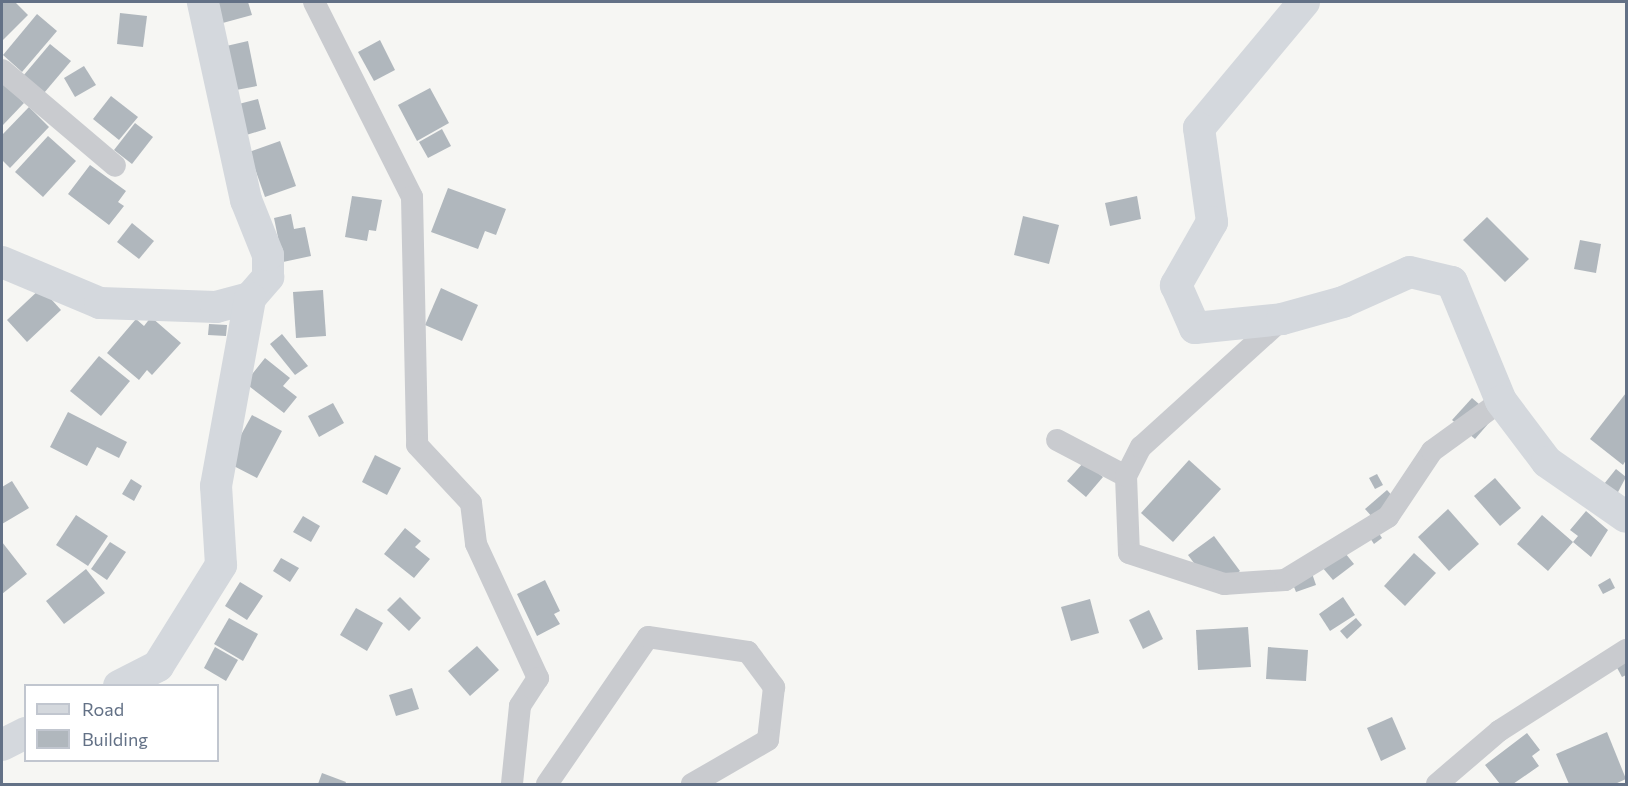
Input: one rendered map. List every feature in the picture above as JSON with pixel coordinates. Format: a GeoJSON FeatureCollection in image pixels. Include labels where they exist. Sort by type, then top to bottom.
{"type":"FeatureCollection","features":[{"type":"Feature","properties":{"kind":"street"},"geometry":{"type":"LineString","coordinates":[[123,684],[158,666],[222,565],[216,486],[250,298],[268,277],[268,255],[246,200],[203,2]]}},
{"type":"Feature","properties":{"kind":"street"},"geometry":{"type":"LineString","coordinates":[[314,2],[412,197],[417,445],[471,503],[476,544],[538,678],[520,706],[512,784]]}},
{"type":"Feature","properties":{"kind":"street"},"geometry":{"type":"LineString","coordinates":[[1304,2],[1199,128],[1212,222],[1176,285],[1195,328],[1282,319],[1343,302],[1410,272],[1452,282],[1501,401],[1547,462],[1626,517]]}},
{"type":"Feature","properties":{"kind":"street"},"geometry":{"type":"LineString","coordinates":[[2,70],[115,166]]}},
{"type":"Feature","properties":{"kind":"street"},"geometry":{"type":"LineString","coordinates":[[2,262],[100,303],[216,307],[250,298]]}},
{"type":"Feature","properties":{"kind":"street"},"geometry":{"type":"LineString","coordinates":[[1282,319],[1141,447],[1126,476],[1129,553],[1224,584],[1285,580],[1388,517],[1432,451],[1501,401]]}},
{"type":"Feature","properties":{"kind":"street"},"geometry":{"type":"LineString","coordinates":[[1058,440],[1126,476]]}},
{"type":"Feature","properties":{"kind":"street"},"geometry":{"type":"LineString","coordinates":[[547,784],[648,637],[748,652],[774,687],[768,740],[692,784]]}},
{"type":"Feature","properties":{"kind":"street"},"geometry":{"type":"LineString","coordinates":[[1437,784],[1498,731],[1626,650]]}},
{"type":"Feature","properties":{"kind":"building"},"geometry":{"type":"Polygon","coordinates":[[[2,2],[15,2],[28,15],[2,41],[2,2]]]}},
{"type":"Feature","properties":{"kind":"building"},"geometry":{"type":"Polygon","coordinates":[[[213,2],[248,2],[252,15],[219,24],[213,2]]]}},
{"type":"Feature","properties":{"kind":"building"},"geometry":{"type":"Polygon","coordinates":[[[120,13],[147,16],[143,47],[117,44],[120,13]]]}},
{"type":"Feature","properties":{"kind":"building"},"geometry":{"type":"Polygon","coordinates":[[[37,14],[57,31],[22,72],[3,55],[37,14]]]}},
{"type":"Feature","properties":{"kind":"building"},"geometry":{"type":"Polygon","coordinates":[[[380,40],[395,70],[374,81],[358,52],[380,40]]]}},
{"type":"Feature","properties":{"kind":"building"},"geometry":{"type":"Polygon","coordinates":[[[248,41],[257,86],[231,91],[222,47],[248,41]]]}},
{"type":"Feature","properties":{"kind":"building"},"geometry":{"type":"Polygon","coordinates":[[[50,44],[71,61],[44,93],[23,76],[50,44]]]}},
{"type":"Feature","properties":{"kind":"building"},"geometry":{"type":"Polygon","coordinates":[[[84,66],[96,85],[75,97],[64,78],[84,66]]]}},
{"type":"Feature","properties":{"kind":"building"},"geometry":{"type":"Polygon","coordinates":[[[2,81],[24,103],[2,126],[2,81]]]}},
{"type":"Feature","properties":{"kind":"building"},"geometry":{"type":"Polygon","coordinates":[[[430,88],[449,123],[417,141],[398,105],[430,88]]]}},
{"type":"Feature","properties":{"kind":"building"},"geometry":{"type":"Polygon","coordinates":[[[111,96],[138,117],[119,140],[93,119],[111,96]]]}},
{"type":"Feature","properties":{"kind":"building"},"geometry":{"type":"Polygon","coordinates":[[[258,99],[266,129],[243,136],[235,105],[258,99]]]}},
{"type":"Feature","properties":{"kind":"building"},"geometry":{"type":"Polygon","coordinates":[[[29,107],[49,127],[10,168],[2,160],[2,135],[29,107]]]}},
{"type":"Feature","properties":{"kind":"building"},"geometry":{"type":"Polygon","coordinates":[[[135,123],[153,137],[132,164],[114,150],[135,123]]]}},
{"type":"Feature","properties":{"kind":"building"},"geometry":{"type":"Polygon","coordinates":[[[442,129],[451,146],[428,158],[419,142],[442,129]]]}},
{"type":"Feature","properties":{"kind":"building"},"geometry":{"type":"Polygon","coordinates":[[[48,136],[76,161],[43,197],[15,172],[48,136]]]}},
{"type":"Feature","properties":{"kind":"building"},"geometry":{"type":"Polygon","coordinates":[[[280,141],[296,186],[265,197],[249,152],[280,141]]]}},
{"type":"Feature","properties":{"kind":"building"},"geometry":{"type":"Polygon","coordinates":[[[90,165],[126,191],[118,202],[124,206],[109,225],[68,194],[90,165]]]}},
{"type":"Feature","properties":{"kind":"building"},"geometry":{"type":"Polygon","coordinates":[[[448,188],[506,209],[496,235],[485,231],[478,249],[431,232],[448,188]]]}},
{"type":"Feature","properties":{"kind":"building"},"geometry":{"type":"Polygon","coordinates":[[[352,196],[382,200],[376,231],[369,230],[367,241],[345,237],[352,196]]]}},
{"type":"Feature","properties":{"kind":"building"},"geometry":{"type":"Polygon","coordinates":[[[1137,196],[1141,219],[1110,226],[1105,203],[1137,196]]]}},
{"type":"Feature","properties":{"kind":"building"},"geometry":{"type":"Polygon","coordinates":[[[291,214],[294,229],[305,227],[311,256],[283,262],[274,218],[291,214]]]}},
{"type":"Feature","properties":{"kind":"building"},"geometry":{"type":"Polygon","coordinates":[[[1023,216],[1059,225],[1049,264],[1014,255],[1023,216]]]}},
{"type":"Feature","properties":{"kind":"building"},"geometry":{"type":"Polygon","coordinates":[[[1487,217],[1529,259],[1505,282],[1463,240],[1487,217]]]}},
{"type":"Feature","properties":{"kind":"building"},"geometry":{"type":"Polygon","coordinates":[[[132,223],[154,241],[139,259],[117,242],[132,223]]]}},
{"type":"Feature","properties":{"kind":"building"},"geometry":{"type":"Polygon","coordinates":[[[1580,240],[1601,244],[1596,273],[1574,269],[1580,240]]]}},
{"type":"Feature","properties":{"kind":"building"},"geometry":{"type":"Polygon","coordinates":[[[41,288],[61,310],[27,342],[7,320],[41,288]]]}},
{"type":"Feature","properties":{"kind":"building"},"geometry":{"type":"Polygon","coordinates":[[[441,288],[478,305],[462,341],[425,325],[441,288]]]}},
{"type":"Feature","properties":{"kind":"building"},"geometry":{"type":"Polygon","coordinates":[[[323,290],[326,336],[296,338],[293,292],[323,290]]]}},
{"type":"Feature","properties":{"kind":"building"},"geometry":{"type":"Polygon","coordinates":[[[151,317],[181,343],[152,375],[147,370],[139,380],[107,353],[136,319],[144,326],[151,317]]]}},
{"type":"Feature","properties":{"kind":"building"},"geometry":{"type":"Polygon","coordinates":[[[209,324],[227,325],[226,336],[208,335],[209,324]]]}},
{"type":"Feature","properties":{"kind":"building"},"geometry":{"type":"Polygon","coordinates":[[[282,334],[308,366],[295,375],[270,344],[282,334]]]}},
{"type":"Feature","properties":{"kind":"building"},"geometry":{"type":"Polygon","coordinates":[[[99,356],[130,381],[101,416],[70,391],[99,356]]]}},
{"type":"Feature","properties":{"kind":"building"},"geometry":{"type":"Polygon","coordinates":[[[265,358],[290,378],[283,386],[297,397],[284,413],[245,383],[265,358]]]}},
{"type":"Feature","properties":{"kind":"building"},"geometry":{"type":"Polygon","coordinates":[[[1626,393],[1626,460],[1623,465],[1590,439],[1626,393]]]}},
{"type":"Feature","properties":{"kind":"building"},"geometry":{"type":"Polygon","coordinates":[[[1472,398],[1494,417],[1475,439],[1452,420],[1472,398]]]}},
{"type":"Feature","properties":{"kind":"building"},"geometry":{"type":"Polygon","coordinates":[[[333,403],[344,423],[319,437],[308,416],[333,403]]]}},
{"type":"Feature","properties":{"kind":"building"},"geometry":{"type":"Polygon","coordinates":[[[68,412],[127,442],[119,458],[97,447],[87,466],[50,447],[68,412]]]}},
{"type":"Feature","properties":{"kind":"building"},"geometry":{"type":"Polygon","coordinates":[[[252,415],[282,431],[257,478],[226,462],[252,415]]]}},
{"type":"Feature","properties":{"kind":"building"},"geometry":{"type":"Polygon","coordinates":[[[375,455],[401,468],[387,495],[362,482],[375,455]]]}},
{"type":"Feature","properties":{"kind":"building"},"geometry":{"type":"Polygon","coordinates":[[[1189,460],[1221,489],[1173,542],[1141,513],[1189,460]]]}},
{"type":"Feature","properties":{"kind":"building"},"geometry":{"type":"Polygon","coordinates":[[[1084,462],[1103,477],[1086,497],[1067,481],[1084,462]]]}},
{"type":"Feature","properties":{"kind":"building"},"geometry":{"type":"Polygon","coordinates":[[[1616,469],[1626,477],[1617,494],[1604,484],[1616,469]]]}},
{"type":"Feature","properties":{"kind":"building"},"geometry":{"type":"Polygon","coordinates":[[[1377,474],[1383,485],[1375,489],[1369,478],[1377,474]]]}},
{"type":"Feature","properties":{"kind":"building"},"geometry":{"type":"Polygon","coordinates":[[[1495,478],[1521,508],[1500,526],[1474,496],[1495,478]]]}},
{"type":"Feature","properties":{"kind":"building"},"geometry":{"type":"Polygon","coordinates":[[[131,479],[142,486],[134,501],[122,494],[131,479]]]}},
{"type":"Feature","properties":{"kind":"building"},"geometry":{"type":"Polygon","coordinates":[[[12,481],[29,508],[2,524],[2,487],[12,481]]]}},
{"type":"Feature","properties":{"kind":"building"},"geometry":{"type":"Polygon","coordinates":[[[1387,490],[1405,510],[1383,529],[1365,509],[1387,490]]]}},
{"type":"Feature","properties":{"kind":"building"},"geometry":{"type":"Polygon","coordinates":[[[1448,509],[1479,544],[1449,571],[1418,537],[1448,509]]]}},
{"type":"Feature","properties":{"kind":"building"},"geometry":{"type":"Polygon","coordinates":[[[1586,511],[1608,530],[1591,557],[1573,542],[1578,536],[1570,530],[1586,511]]]}},
{"type":"Feature","properties":{"kind":"building"},"geometry":{"type":"Polygon","coordinates":[[[76,515],[108,536],[88,566],[56,545],[76,515]]]}},
{"type":"Feature","properties":{"kind":"building"},"geometry":{"type":"Polygon","coordinates":[[[1542,515],[1573,542],[1548,571],[1517,544],[1542,515]]]}},
{"type":"Feature","properties":{"kind":"building"},"geometry":{"type":"Polygon","coordinates":[[[303,516],[320,526],[311,542],[293,532],[303,516]]]}},
{"type":"Feature","properties":{"kind":"building"},"geometry":{"type":"Polygon","coordinates":[[[1372,523],[1382,538],[1374,544],[1364,529],[1372,523]]]}},
{"type":"Feature","properties":{"kind":"building"},"geometry":{"type":"Polygon","coordinates":[[[405,528],[421,541],[415,547],[430,559],[414,578],[384,554],[405,528]]]}},
{"type":"Feature","properties":{"kind":"building"},"geometry":{"type":"Polygon","coordinates":[[[1214,536],[1240,571],[1214,590],[1188,555],[1214,536]]]}},
{"type":"Feature","properties":{"kind":"building"},"geometry":{"type":"Polygon","coordinates":[[[2,542],[27,574],[2,594],[2,542]]]}},
{"type":"Feature","properties":{"kind":"building"},"geometry":{"type":"Polygon","coordinates":[[[110,542],[126,552],[107,580],[91,569],[110,542]]]}},
{"type":"Feature","properties":{"kind":"building"},"geometry":{"type":"Polygon","coordinates":[[[1337,543],[1354,564],[1333,580],[1316,560],[1337,543]]]}},
{"type":"Feature","properties":{"kind":"building"},"geometry":{"type":"Polygon","coordinates":[[[1414,553],[1436,573],[1405,606],[1384,586],[1414,553]]]}},
{"type":"Feature","properties":{"kind":"building"},"geometry":{"type":"Polygon","coordinates":[[[281,558],[299,568],[290,582],[273,571],[281,558]]]}},
{"type":"Feature","properties":{"kind":"building"},"geometry":{"type":"Polygon","coordinates":[[[1307,559],[1316,585],[1296,592],[1286,567],[1307,559]]]}},
{"type":"Feature","properties":{"kind":"building"},"geometry":{"type":"Polygon","coordinates":[[[86,569],[105,593],[64,624],[46,601],[86,569]]]}},
{"type":"Feature","properties":{"kind":"building"},"geometry":{"type":"Polygon","coordinates":[[[1610,578],[1615,588],[1603,594],[1598,585],[1610,578]]]}},
{"type":"Feature","properties":{"kind":"building"},"geometry":{"type":"Polygon","coordinates":[[[545,580],[560,611],[554,614],[560,624],[537,636],[517,594],[545,580]]]}},
{"type":"Feature","properties":{"kind":"building"},"geometry":{"type":"Polygon","coordinates":[[[240,582],[263,596],[247,620],[225,606],[240,582]]]}},
{"type":"Feature","properties":{"kind":"building"},"geometry":{"type":"Polygon","coordinates":[[[400,597],[421,618],[409,631],[387,610],[400,597]]]}},
{"type":"Feature","properties":{"kind":"building"},"geometry":{"type":"Polygon","coordinates":[[[1343,597],[1355,615],[1330,631],[1319,614],[1343,597]]]}},
{"type":"Feature","properties":{"kind":"building"},"geometry":{"type":"Polygon","coordinates":[[[1090,599],[1099,633],[1071,641],[1061,607],[1090,599]]]}},
{"type":"Feature","properties":{"kind":"building"},"geometry":{"type":"Polygon","coordinates":[[[356,608],[383,623],[367,651],[340,635],[356,608]]]}},
{"type":"Feature","properties":{"kind":"building"},"geometry":{"type":"Polygon","coordinates":[[[1149,610],[1163,639],[1143,649],[1129,620],[1149,610]]]}},
{"type":"Feature","properties":{"kind":"building"},"geometry":{"type":"Polygon","coordinates":[[[229,618],[258,634],[243,661],[214,644],[229,618]]]}},
{"type":"Feature","properties":{"kind":"building"},"geometry":{"type":"Polygon","coordinates":[[[1356,618],[1362,625],[1347,639],[1340,631],[1356,618]]]}},
{"type":"Feature","properties":{"kind":"building"},"geometry":{"type":"Polygon","coordinates":[[[1248,627],[1251,667],[1198,670],[1196,630],[1248,627]]]}},
{"type":"Feature","properties":{"kind":"building"},"geometry":{"type":"Polygon","coordinates":[[[477,646],[499,670],[470,696],[448,671],[477,646]]]}},
{"type":"Feature","properties":{"kind":"building"},"geometry":{"type":"Polygon","coordinates":[[[215,647],[238,660],[226,681],[204,668],[215,647]]]}},
{"type":"Feature","properties":{"kind":"building"},"geometry":{"type":"Polygon","coordinates":[[[1268,647],[1308,650],[1306,681],[1266,679],[1268,647]]]}},
{"type":"Feature","properties":{"kind":"building"},"geometry":{"type":"Polygon","coordinates":[[[1626,659],[1626,675],[1622,677],[1615,664],[1626,659]]]}},
{"type":"Feature","properties":{"kind":"building"},"geometry":{"type":"Polygon","coordinates":[[[412,688],[419,709],[396,716],[389,695],[412,688]]]}},
{"type":"Feature","properties":{"kind":"building"},"geometry":{"type":"Polygon","coordinates":[[[1392,717],[1406,749],[1381,761],[1367,728],[1392,717]]]}},
{"type":"Feature","properties":{"kind":"building"},"geometry":{"type":"Polygon","coordinates":[[[1607,732],[1626,779],[1615,784],[1569,784],[1556,754],[1607,732]]]}},
{"type":"Feature","properties":{"kind":"building"},"geometry":{"type":"Polygon","coordinates":[[[1527,733],[1540,750],[1532,756],[1539,766],[1513,784],[1500,784],[1485,765],[1527,733]]]}},
{"type":"Feature","properties":{"kind":"building"},"geometry":{"type":"Polygon","coordinates":[[[322,773],[346,782],[345,784],[318,784],[322,773]]]}}]}
